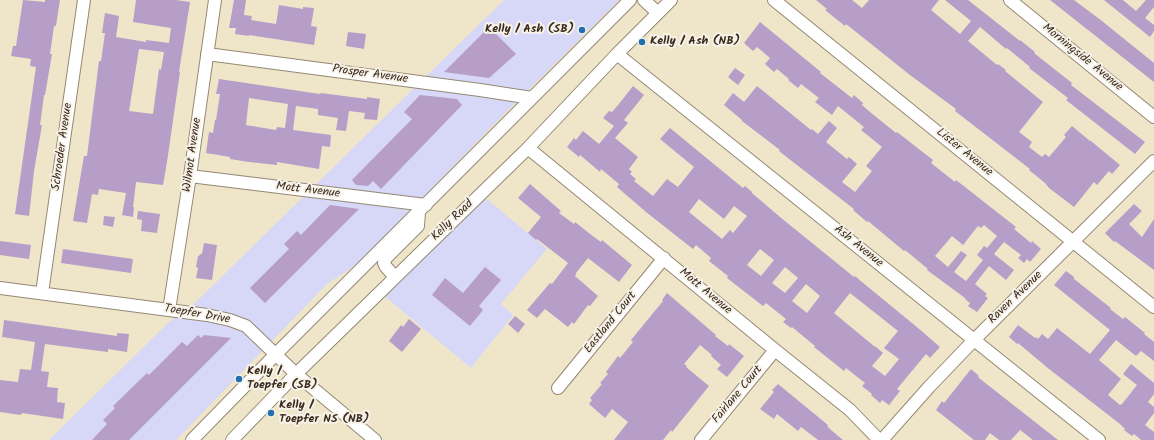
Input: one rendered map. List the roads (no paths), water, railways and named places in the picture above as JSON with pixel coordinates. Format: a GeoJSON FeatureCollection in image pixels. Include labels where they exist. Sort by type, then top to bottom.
{"type":"FeatureCollection","features":[{"type":"Feature","properties":{"kind":"street","name":"Schroeder Avenue"},"geometry":{"type":"LineString","coordinates":[[42,293],[84,0]]}},
{"type":"Feature","properties":{"kind":"street","name":"Wilmot Avenue"},"geometry":{"type":"LineString","coordinates":[[169,310],[215,0]]}},
{"type":"Feature","properties":{"kind":"street"},"geometry":{"type":"LineString","coordinates":[[192,440],[630,0]]}},
{"type":"Feature","properties":{"kind":"street"},"geometry":{"type":"LineString","coordinates":[[644,0],[658,13]]}},
{"type":"Feature","properties":{"kind":"street","name":"Kelly Road"},"geometry":{"type":"LineString","coordinates":[[232,440],[296,374],[528,148],[617,54],[671,0]]}},
{"type":"Feature","properties":{"kind":"street","name":"Lister Avenue"},"geometry":{"type":"LineString","coordinates":[[774,0],[1154,307]]}},
{"type":"Feature","properties":{"kind":"street","name":"Morningside Avenue"},"geometry":{"type":"LineString","coordinates":[[1010,0],[1154,117]]}},
{"type":"Feature","properties":{"kind":"street","name":"Prosper Avenue"},"geometry":{"type":"LineString","coordinates":[[208,54],[490,91],[532,98]]}},
{"type":"Feature","properties":{"kind":"street","name":"Ash Avenue"},"geometry":{"type":"LineString","coordinates":[[617,54],[1099,440]]}},
{"type":"Feature","properties":{"kind":"street","name":"Mott Avenue"},"geometry":{"type":"LineString","coordinates":[[528,148],[850,410],[879,440]]}},
{"type":"Feature","properties":{"kind":"street","name":"Raven Avenue"},"geometry":{"type":"LineString","coordinates":[[882,440],[928,387],[1154,161]]}},
{"type":"Feature","properties":{"kind":"street","name":"Mott Avenue"},"geometry":{"type":"LineString","coordinates":[[190,176],[422,209]]}},
{"type":"Feature","properties":{"kind":"street"},"geometry":{"type":"LineString","coordinates":[[395,277],[386,267],[384,263],[385,259],[418,226],[422,209]]}},
{"type":"Feature","properties":{"kind":"street","name":"Eastland Court"},"geometry":{"type":"LineString","coordinates":[[558,388],[664,258]]}},
{"type":"Feature","properties":{"kind":"street","name":"Toepfer Drive"},"geometry":{"type":"LineString","coordinates":[[0,288],[207,315],[230,320],[246,326],[296,374],[375,440]]}},
{"type":"Feature","properties":{"kind":"street","name":"Fairlane Court"},"geometry":{"type":"LineString","coordinates":[[701,440],[775,350]]}},
{"type":"Feature","properties":{"kind":"place","name":"Kelly / Ash (SB)"},"geometry":{"type":"Point","coordinates":[582,30]}},
{"type":"Feature","properties":{"kind":"place","name":"Kelly / Ash (NB)"},"geometry":{"type":"Point","coordinates":[642,42]}},
{"type":"Feature","properties":{"kind":"place","name":"Kelly / Toepfer (SB)"},"geometry":{"type":"Point","coordinates":[239,379]}},
{"type":"Feature","properties":{"kind":"place","name":"Kelly / Toepfer NS (NB)"},"geometry":{"type":"Point","coordinates":[271,413]}}]}
